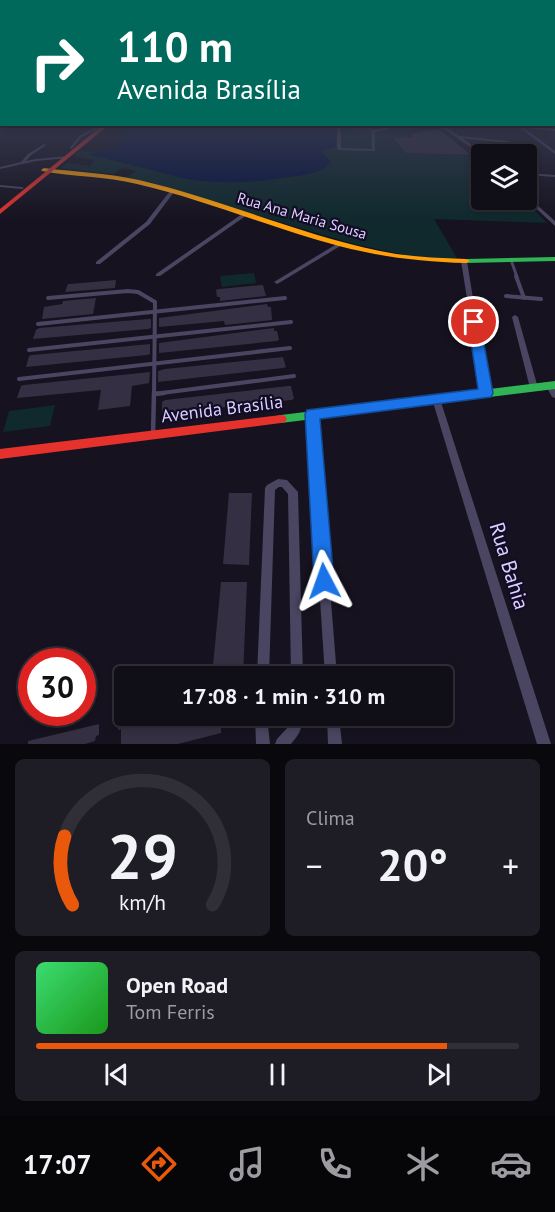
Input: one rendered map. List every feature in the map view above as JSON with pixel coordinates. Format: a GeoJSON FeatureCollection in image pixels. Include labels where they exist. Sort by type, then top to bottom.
{"type":"FeatureCollection","features":[{"type":"Feature","properties":{"kind":"street"},"geometry":{"type":"LineString","coordinates":[[23,162],[32,153]]}},
{"type":"Feature","properties":{"kind":"street"},"geometry":{"type":"LineString","coordinates":[[0,168],[66,154]]}},
{"type":"Feature","properties":{"kind":"street"},"geometry":{"type":"LineString","coordinates":[[0,212],[66,154]]}},
{"type":"Feature","properties":{"kind":"street"},"geometry":{"type":"LineString","coordinates":[[0,206],[48,170]]}},
{"type":"Feature","properties":{"kind":"street","name":"Rua Ana Maria Sousa"},"geometry":{"type":"LineString","coordinates":[[48,170],[126,179],[339,244],[415,261],[555,259]]}},
{"type":"Feature","properties":{"kind":"street"},"geometry":{"type":"LineString","coordinates":[[0,186],[22,188]]}},
{"type":"Feature","properties":{"kind":"street"},"geometry":{"type":"LineString","coordinates":[[98,263],[148,223],[172,192]]}},
{"type":"Feature","properties":{"kind":"street"},"geometry":{"type":"LineString","coordinates":[[537,207],[555,224]]}},
{"type":"Feature","properties":{"kind":"street"},"geometry":{"type":"LineString","coordinates":[[158,275],[244,215]]}},
{"type":"Feature","properties":{"kind":"street"},"geometry":{"type":"LineString","coordinates":[[277,282],[339,244]]}},
{"type":"Feature","properties":{"kind":"street"},"geometry":{"type":"LineString","coordinates":[[464,261],[472,311]]}},
{"type":"Feature","properties":{"kind":"street"},"geometry":{"type":"LineString","coordinates":[[515,317],[534,388]]}},
{"type":"Feature","properties":{"kind":"street"},"geometry":{"type":"LineString","coordinates":[[474,322],[486,393]]}},
{"type":"Feature","properties":{"kind":"street","name":"Avenida Brasília"},"geometry":{"type":"LineString","coordinates":[[0,454],[486,393],[534,388],[553,389]]}},
{"type":"Feature","properties":{"kind":"street","name":"Rua Bahia"},"geometry":{"type":"LineString","coordinates":[[436,399],[544,744]]}},
{"type":"Feature","properties":{"kind":"street"},"geometry":{"type":"LineString","coordinates":[[312,414],[330,666]]}},
{"type":"Feature","properties":{"kind":"street"},"geometry":{"type":"LineString","coordinates":[[263,666],[270,488],[278,483],[285,483],[293,492],[297,666]]}},
{"type":"Feature","properties":{"kind":"street"},"geometry":{"type":"LineString","coordinates":[[262,726],[263,744]]}},
{"type":"Feature","properties":{"kind":"street"},"geometry":{"type":"LineString","coordinates":[[282,744],[295,726]]}},
{"type":"Feature","properties":{"kind":"street"},"geometry":{"type":"LineString","coordinates":[[334,726],[335,744]]}},
{"type":"Feature","properties":{"kind":"lane"},"geometry":{"type":"LineString","coordinates":[[537,175],[555,176]]}},
{"type":"Feature","properties":{"kind":"lane"},"geometry":{"type":"LineString","coordinates":[[511,259],[524,298]]}},
{"type":"Feature","properties":{"kind":"lane"},"geometry":{"type":"LineString","coordinates":[[48,298],[134,291],[155,302],[157,312],[153,435]]}},
{"type":"Feature","properties":{"kind":"lane"},"geometry":{"type":"LineString","coordinates":[[506,296],[541,300]]}},
{"type":"Feature","properties":{"kind":"lane"},"geometry":{"type":"LineString","coordinates":[[38,324],[285,298]]}},
{"type":"Feature","properties":{"kind":"lane"},"geometry":{"type":"LineString","coordinates":[[29,350],[291,322]]}},
{"type":"Feature","properties":{"kind":"lane"},"geometry":{"type":"LineString","coordinates":[[19,378],[290,348]]}},
{"type":"Feature","properties":{"kind":"lane"},"geometry":{"type":"LineString","coordinates":[[154,394],[294,376]]}},
{"type":"Feature","properties":{"kind":"green space"},"geometry":{"type":"Polygon","coordinates":[[[77,153],[97,153],[90,155],[149,169],[304,153],[471,156],[471,210],[534,210],[547,223],[434,219],[457,258],[432,261],[354,244],[127,177],[137,171],[123,168],[113,174],[60,168],[67,163],[90,166],[95,160],[73,156],[77,153]]]}},
{"type":"Feature","properties":{"kind":"green space"},"geometry":{"type":"Polygon","coordinates":[[[254,273],[256,283],[222,287],[220,276],[254,273]]]}},
{"type":"Feature","properties":{"kind":"green space"},"geometry":{"type":"Polygon","coordinates":[[[55,405],[50,426],[3,432],[9,411],[55,405]]]}},
{"type":"Feature","properties":{"kind":"shaded area"},"geometry":{"type":"Polygon","coordinates":[[[96,153],[323,153],[331,162],[312,173],[248,182],[219,182],[191,180],[88,155],[96,153]]]}},
{"type":"Feature","properties":{"kind":"building"},"geometry":{"type":"Polygon","coordinates":[[[406,153],[406,153],[468,153],[471,155],[406,153]]]}},
{"type":"Feature","properties":{"kind":"building"},"geometry":{"type":"Polygon","coordinates":[[[116,280],[115,288],[65,292],[68,284],[116,280]]]}},
{"type":"Feature","properties":{"kind":"building"},"geometry":{"type":"Polygon","coordinates":[[[263,285],[266,296],[220,301],[220,297],[217,297],[216,290],[219,289],[263,285]]]}},
{"type":"Feature","properties":{"kind":"building"},"geometry":{"type":"Polygon","coordinates":[[[96,298],[93,314],[42,319],[44,307],[62,304],[63,301],[96,298]]]}},
{"type":"Feature","properties":{"kind":"building"},"geometry":{"type":"Polygon","coordinates":[[[267,304],[271,307],[272,320],[225,325],[224,321],[159,327],[159,318],[267,304]]]}},
{"type":"Feature","properties":{"kind":"building"},"geometry":{"type":"Polygon","coordinates":[[[151,319],[151,328],[148,329],[33,339],[39,328],[151,319]]]}},
{"type":"Feature","properties":{"kind":"building"},"geometry":{"type":"Polygon","coordinates":[[[274,328],[274,331],[277,331],[279,340],[277,341],[159,353],[159,343],[274,328]]]}},
{"type":"Feature","properties":{"kind":"building"},"geometry":{"type":"Polygon","coordinates":[[[150,344],[150,354],[147,355],[26,367],[29,356],[32,355],[150,344]]]}},
{"type":"Feature","properties":{"kind":"building"},"geometry":{"type":"Polygon","coordinates":[[[283,357],[286,367],[283,368],[158,382],[158,371],[165,369],[283,357]]]}},
{"type":"Feature","properties":{"kind":"building"},"geometry":{"type":"Polygon","coordinates":[[[150,372],[149,383],[132,386],[130,406],[98,410],[101,390],[17,398],[21,386],[24,385],[150,372]]]}},
{"type":"Feature","properties":{"kind":"building"},"geometry":{"type":"Polygon","coordinates":[[[291,386],[294,399],[291,400],[162,414],[162,402],[165,400],[291,386]]]}},
{"type":"Feature","properties":{"kind":"building"},"geometry":{"type":"Polygon","coordinates":[[[229,493],[252,493],[249,565],[223,564],[229,493]]]}},
{"type":"Feature","properties":{"kind":"building"},"geometry":{"type":"Polygon","coordinates":[[[221,582],[247,582],[243,666],[213,666],[221,582]]]}},
{"type":"Feature","properties":{"kind":"building"},"geometry":{"type":"Polygon","coordinates":[[[99,724],[99,735],[96,736],[95,741],[85,744],[28,744],[28,741],[99,724]]]}},
{"type":"Feature","properties":{"kind":"building"},"geometry":{"type":"Polygon","coordinates":[[[118,726],[221,726],[221,733],[178,744],[121,744],[121,729],[118,730],[118,726]]]}},
{"type":"Feature","properties":{"kind":"traffic: fast"},"geometry":{"type":"LineString","coordinates":[[466,261],[555,259]]}},
{"type":"Feature","properties":{"kind":"traffic: fast"},"geometry":{"type":"LineString","coordinates":[[281,419],[555,385]]}},
{"type":"Feature","properties":{"kind":"traffic: slow"},"geometry":{"type":"LineString","coordinates":[[44,170],[139,182],[341,244],[382,254],[424,260],[466,261]]}},
{"type":"Feature","properties":{"kind":"traffic: jam"},"geometry":{"type":"LineString","coordinates":[[0,212],[73,153]]}},
{"type":"Feature","properties":{"kind":"traffic: jam"},"geometry":{"type":"LineString","coordinates":[[0,454],[281,419]]}},
{"type":"Feature","properties":{"kind":"route"},"geometry":{"type":"LineString","coordinates":[[324,581],[312,414],[486,393],[474,322]]}}]}
